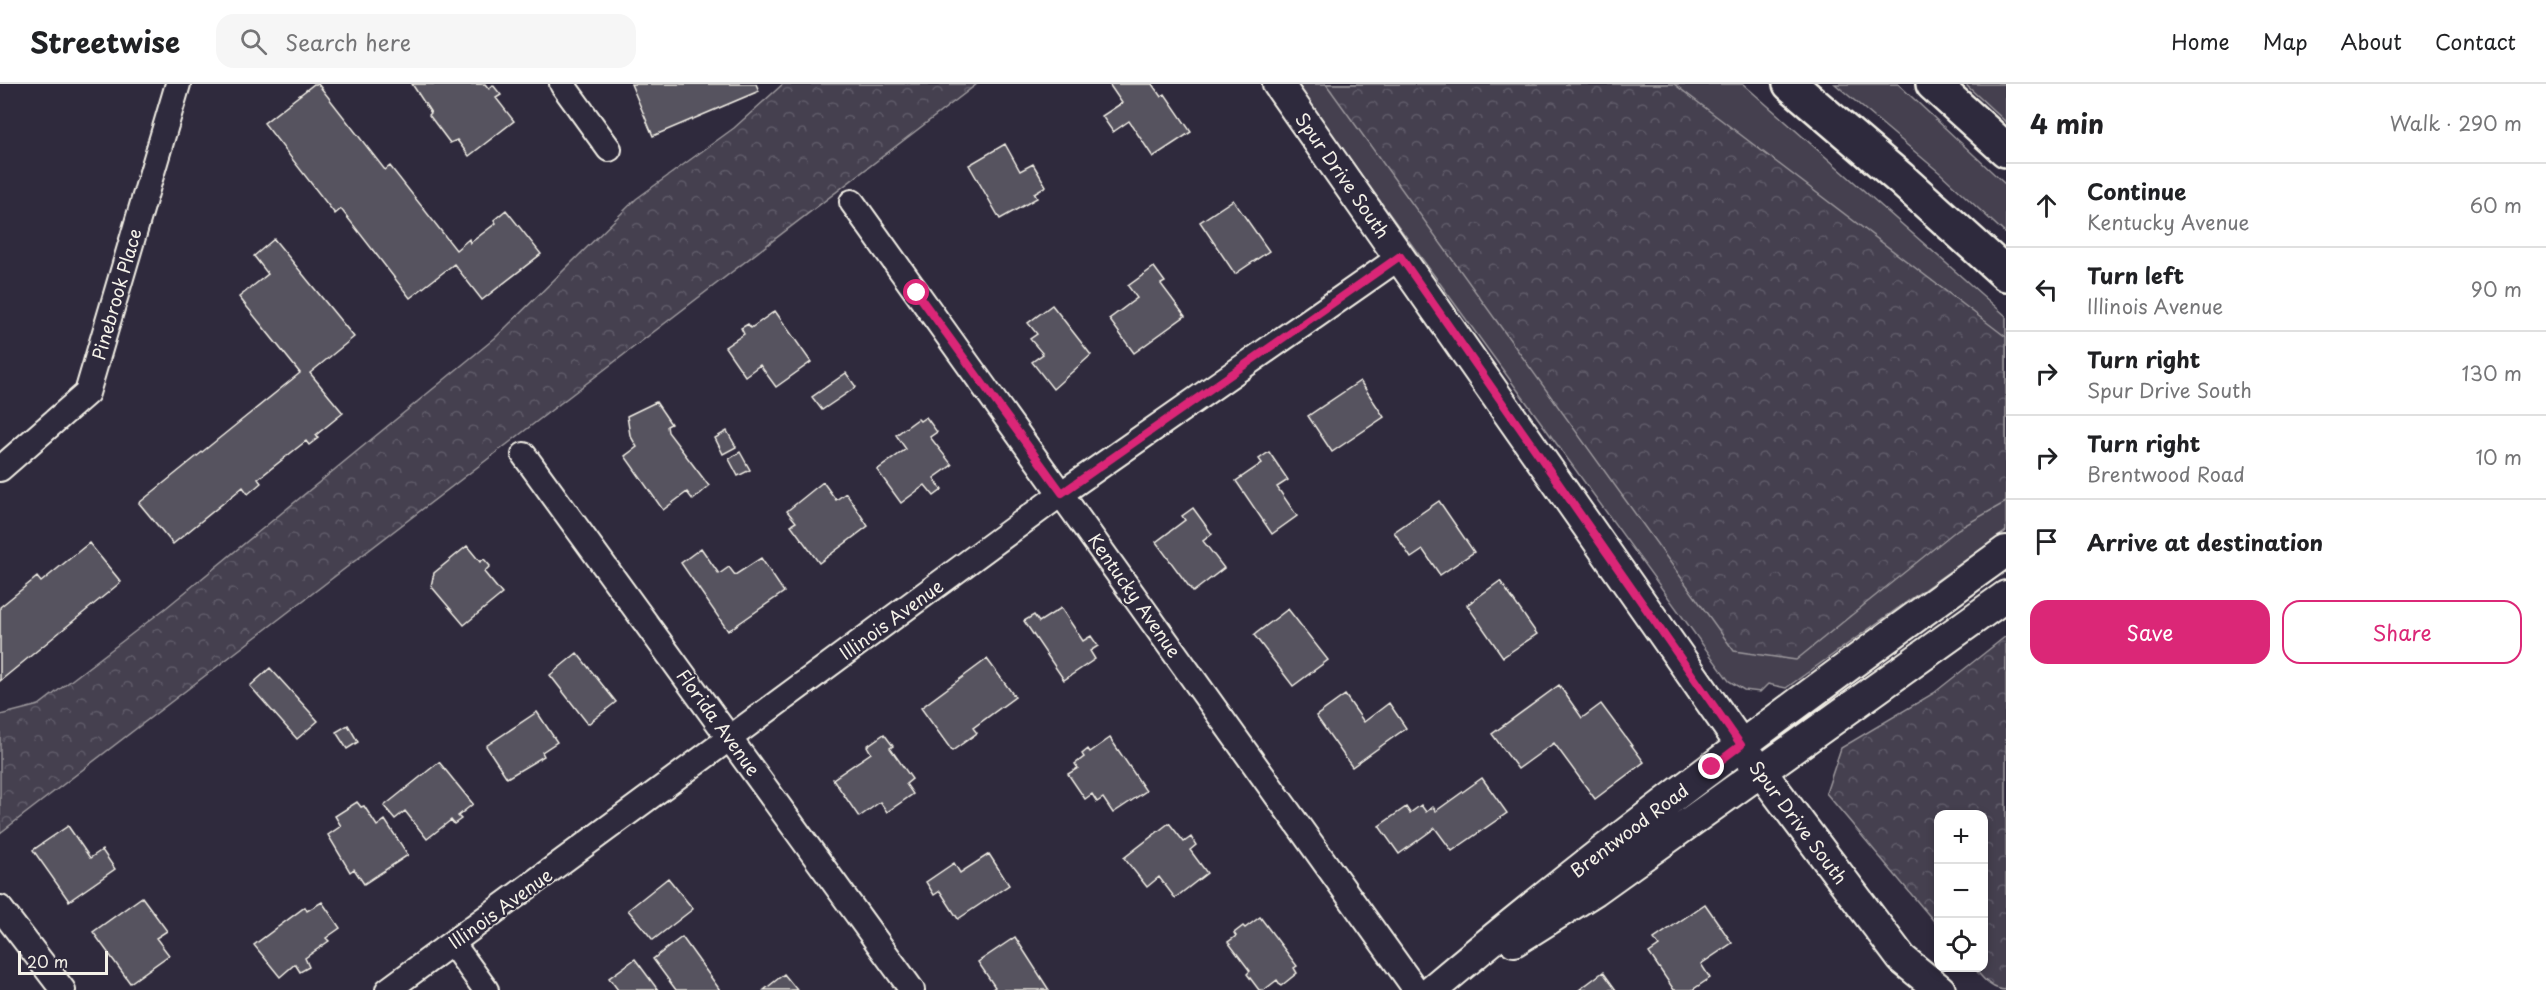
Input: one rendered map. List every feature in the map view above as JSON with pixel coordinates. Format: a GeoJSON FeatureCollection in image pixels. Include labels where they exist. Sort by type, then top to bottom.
{"type":"FeatureCollection","features":[{"type":"Feature","properties":{"kind":"highway"},"geometry":{"type":"LineString","coordinates":[[1790,84],[1901,178],[2006,274]]}},
{"type":"Feature","properties":{"kind":"highway"},"geometry":{"type":"LineString","coordinates":[[1933,84],[2006,150]]}},
{"type":"Feature","properties":{"kind":"street","name":"Pinebrook Place"},"geometry":{"type":"LineString","coordinates":[[0,469],[87,393],[178,84]]}},
{"type":"Feature","properties":{"kind":"street"},"geometry":{"type":"LineString","coordinates":[[562,84],[609,149]]}},
{"type":"Feature","properties":{"kind":"street","name":"Spur Drive South"},"geometry":{"type":"LineString","coordinates":[[1278,84],[1741,745],[1902,959],[1940,990]]}},
{"type":"Feature","properties":{"kind":"street","name":"Kentucky Avenue"},"geometry":{"type":"LineString","coordinates":[[852,202],[1416,990]]}},
{"type":"Feature","properties":{"kind":"street","name":"Illinois Avenue"},"geometry":{"type":"LineString","coordinates":[[387,990],[1062,493],[1400,256]]}},
{"type":"Feature","properties":{"kind":"street","name":"Florida Avenue"},"geometry":{"type":"LineString","coordinates":[[524,455],[731,737],[912,990]]}},
{"type":"Feature","properties":{"kind":"street","name":"Brentwood Road"},"geometry":{"type":"LineString","coordinates":[[1434,990],[1544,896],[1741,745],[2006,551]]}},
{"type":"Feature","properties":{"kind":"street","name":"Brentwood Road"},"geometry":{"type":"LineString","coordinates":[[1434,990],[1595,890],[2006,596]]}},
{"type":"Feature","properties":{"kind":"street"},"geometry":{"type":"LineString","coordinates":[[0,908],[63,990]]}},
{"type":"Feature","properties":{"kind":"street"},"geometry":{"type":"LineString","coordinates":[[452,943],[486,990]]}},
{"type":"Feature","properties":{"kind":"green space"},"geometry":{"type":"Polygon","coordinates":[[[783,84],[977,84],[0,833],[0,715],[39,705],[167,607],[495,338],[636,199],[734,128],[783,84]]]}},
{"type":"Feature","properties":{"kind":"green space"},"geometry":{"type":"Polygon","coordinates":[[[1295,84],[1743,84],[2006,316],[2006,531],[1786,688],[1768,684],[1760,692],[1744,690],[1729,681],[1295,84]]]}},
{"type":"Feature","properties":{"kind":"green space"},"geometry":{"type":"Polygon","coordinates":[[[1326,84],[1674,84],[2006,337],[2006,502],[1958,529],[1796,660],[1734,651],[1326,84]]]}},
{"type":"Feature","properties":{"kind":"green space"},"geometry":{"type":"Polygon","coordinates":[[[1835,84],[1898,84],[2006,185],[2006,234],[1940,173],[1835,84]]]}},
{"type":"Feature","properties":{"kind":"green space"},"geometry":{"type":"Polygon","coordinates":[[[1965,84],[2006,84],[2006,122],[1965,84]]]}},
{"type":"Feature","properties":{"kind":"green space"},"geometry":{"type":"Polygon","coordinates":[[[2006,636],[2006,990],[1992,986],[1978,972],[1988,972],[1988,810],[1934,810],[1934,921],[1826,793],[1841,748],[1934,693],[2006,636]]]}},
{"type":"Feature","properties":{"kind":"building"},"geometry":{"type":"Polygon","coordinates":[[[314,84],[318,84],[385,170],[390,166],[456,250],[469,239],[470,243],[496,223],[494,220],[506,210],[541,254],[482,300],[454,264],[410,298],[341,209],[335,214],[264,123],[314,84]]]}},
{"type":"Feature","properties":{"kind":"building"},"geometry":{"type":"Polygon","coordinates":[[[412,84],[485,84],[489,89],[493,85],[501,95],[496,98],[514,121],[469,156],[457,140],[450,143],[429,115],[431,113],[412,84]]]}},
{"type":"Feature","properties":{"kind":"building"},"geometry":{"type":"Polygon","coordinates":[[[631,84],[756,84],[759,91],[653,136],[631,84]]]}},
{"type":"Feature","properties":{"kind":"building"},"geometry":{"type":"Polygon","coordinates":[[[1109,84],[1152,84],[1161,97],[1165,94],[1191,132],[1153,157],[1129,121],[1113,132],[1102,116],[1122,103],[1109,84]]]}},
{"type":"Feature","properties":{"kind":"building"},"geometry":{"type":"Polygon","coordinates":[[[1005,144],[1020,171],[1033,164],[1046,186],[1034,193],[1037,198],[1000,219],[969,165],[1005,144]]]}},
{"type":"Feature","properties":{"kind":"building"},"geometry":{"type":"Polygon","coordinates":[[[1233,200],[1269,251],[1235,274],[1200,222],[1233,200]]]}},
{"type":"Feature","properties":{"kind":"building"},"geometry":{"type":"Polygon","coordinates":[[[274,239],[354,337],[310,373],[343,413],[316,435],[318,438],[309,445],[306,441],[258,479],[261,483],[248,494],[243,487],[173,544],[139,503],[300,373],[239,297],[268,274],[254,256],[274,239]]]}},
{"type":"Feature","properties":{"kind":"building"},"geometry":{"type":"Polygon","coordinates":[[[1154,267],[1165,282],[1161,284],[1185,316],[1134,353],[1109,319],[1137,298],[1128,286],[1154,267]]]}},
{"type":"Feature","properties":{"kind":"building"},"geometry":{"type":"Polygon","coordinates":[[[1052,305],[1091,355],[1053,389],[1032,362],[1043,354],[1030,339],[1037,334],[1028,323],[1052,305]]]}},
{"type":"Feature","properties":{"kind":"building"},"geometry":{"type":"Polygon","coordinates":[[[775,311],[811,362],[776,387],[760,365],[745,376],[725,347],[744,334],[741,328],[748,324],[751,328],[775,311]]]}},
{"type":"Feature","properties":{"kind":"building"},"geometry":{"type":"Polygon","coordinates":[[[846,373],[856,387],[822,410],[812,397],[846,373]]]}},
{"type":"Feature","properties":{"kind":"building"},"geometry":{"type":"Polygon","coordinates":[[[1360,381],[1384,417],[1332,452],[1308,416],[1360,381]]]}},
{"type":"Feature","properties":{"kind":"building"},"geometry":{"type":"Polygon","coordinates":[[[656,402],[671,424],[667,426],[668,432],[709,486],[693,500],[687,492],[663,510],[625,456],[637,447],[630,435],[627,416],[656,402]]]}},
{"type":"Feature","properties":{"kind":"building"},"geometry":{"type":"Polygon","coordinates":[[[926,417],[937,432],[930,437],[952,465],[934,478],[942,490],[934,496],[925,485],[901,503],[877,470],[906,449],[896,435],[918,419],[920,421],[926,417]]]}},
{"type":"Feature","properties":{"kind":"building"},"geometry":{"type":"Polygon","coordinates":[[[727,431],[736,447],[723,454],[715,438],[727,431]]]}},
{"type":"Feature","properties":{"kind":"building"},"geometry":{"type":"Polygon","coordinates":[[[740,452],[750,470],[738,476],[729,459],[740,452]]]}},
{"type":"Feature","properties":{"kind":"building"},"geometry":{"type":"Polygon","coordinates":[[[1269,452],[1288,480],[1277,487],[1297,516],[1272,534],[1236,481],[1262,463],[1259,459],[1269,452]]]}},
{"type":"Feature","properties":{"kind":"building"},"geometry":{"type":"Polygon","coordinates":[[[823,482],[836,500],[846,493],[868,526],[819,563],[791,525],[796,522],[787,511],[823,482]]]}},
{"type":"Feature","properties":{"kind":"building"},"geometry":{"type":"Polygon","coordinates":[[[1439,501],[1474,552],[1440,575],[1423,550],[1411,558],[1394,532],[1439,501]]]}},
{"type":"Feature","properties":{"kind":"building"},"geometry":{"type":"Polygon","coordinates":[[[1193,508],[1212,534],[1203,541],[1224,568],[1193,592],[1156,542],[1185,520],[1182,516],[1193,508]]]}},
{"type":"Feature","properties":{"kind":"building"},"geometry":{"type":"Polygon","coordinates":[[[89,543],[121,582],[0,681],[0,607],[37,577],[41,582],[89,543]]]}},
{"type":"Feature","properties":{"kind":"building"},"geometry":{"type":"Polygon","coordinates":[[[467,546],[480,562],[484,559],[490,566],[484,572],[502,594],[464,625],[431,586],[434,573],[467,546]]]}},
{"type":"Feature","properties":{"kind":"building"},"geometry":{"type":"Polygon","coordinates":[[[701,548],[719,574],[729,567],[735,575],[761,558],[784,592],[728,631],[681,563],[701,548]]]}},
{"type":"Feature","properties":{"kind":"building"},"geometry":{"type":"Polygon","coordinates":[[[1500,581],[1537,634],[1503,657],[1467,605],[1500,581]]]}},
{"type":"Feature","properties":{"kind":"building"},"geometry":{"type":"Polygon","coordinates":[[[1061,608],[1083,641],[1091,636],[1098,646],[1090,651],[1095,659],[1064,680],[1024,621],[1034,615],[1039,622],[1061,608]]]}},
{"type":"Feature","properties":{"kind":"building"},"geometry":{"type":"Polygon","coordinates":[[[1288,609],[1328,660],[1293,686],[1254,635],[1288,609]]]}},
{"type":"Feature","properties":{"kind":"building"},"geometry":{"type":"Polygon","coordinates":[[[577,653],[616,702],[588,724],[550,675],[577,653]]]}},
{"type":"Feature","properties":{"kind":"building"},"geometry":{"type":"Polygon","coordinates":[[[987,659],[1015,697],[973,728],[977,733],[952,751],[921,708],[987,659]]]}},
{"type":"Feature","properties":{"kind":"building"},"geometry":{"type":"Polygon","coordinates":[[[270,668],[318,721],[297,739],[250,686],[270,668]]]}},
{"type":"Feature","properties":{"kind":"building"},"geometry":{"type":"Polygon","coordinates":[[[1559,685],[1582,718],[1601,704],[1644,762],[1595,799],[1554,743],[1518,769],[1492,734],[1559,685]]]}},
{"type":"Feature","properties":{"kind":"building"},"geometry":{"type":"Polygon","coordinates":[[[1345,695],[1364,722],[1389,703],[1406,728],[1352,767],[1316,716],[1345,695]]]}},
{"type":"Feature","properties":{"kind":"building"},"geometry":{"type":"Polygon","coordinates":[[[537,712],[557,742],[542,752],[544,756],[507,778],[486,746],[537,712]]]}},
{"type":"Feature","properties":{"kind":"building"},"geometry":{"type":"Polygon","coordinates":[[[348,725],[358,742],[347,749],[336,732],[348,725]]]}},
{"type":"Feature","properties":{"kind":"building"},"geometry":{"type":"Polygon","coordinates":[[[884,734],[893,746],[890,748],[912,779],[906,784],[913,794],[887,812],[880,802],[859,817],[833,779],[871,753],[867,746],[884,734]]]}},
{"type":"Feature","properties":{"kind":"building"},"geometry":{"type":"Polygon","coordinates":[[[1110,738],[1146,791],[1113,813],[1103,798],[1097,802],[1092,794],[1085,799],[1068,774],[1078,768],[1075,764],[1084,757],[1082,754],[1088,749],[1090,752],[1110,738]]]}},
{"type":"Feature","properties":{"kind":"building"},"geometry":{"type":"Polygon","coordinates":[[[439,762],[473,804],[458,816],[461,819],[454,824],[451,820],[427,839],[405,811],[395,819],[384,806],[439,762]]]}},
{"type":"Feature","properties":{"kind":"building"},"geometry":{"type":"Polygon","coordinates":[[[1482,778],[1507,813],[1452,851],[1435,828],[1399,854],[1379,826],[1406,807],[1410,813],[1421,805],[1426,812],[1433,807],[1436,811],[1482,778]]]}},
{"type":"Feature","properties":{"kind":"building"},"geometry":{"type":"Polygon","coordinates":[[[357,802],[361,807],[364,806],[377,826],[385,820],[408,855],[364,884],[354,869],[350,872],[328,835],[341,826],[335,816],[357,802]]]}},
{"type":"Feature","properties":{"kind":"building"},"geometry":{"type":"Polygon","coordinates":[[[1169,823],[1184,842],[1191,837],[1196,845],[1190,850],[1207,873],[1175,898],[1159,877],[1147,887],[1124,858],[1169,823]]]}},
{"type":"Feature","properties":{"kind":"building"},"geometry":{"type":"Polygon","coordinates":[[[68,826],[90,858],[102,850],[115,869],[69,901],[33,850],[68,826]]]}},
{"type":"Feature","properties":{"kind":"building"},"geometry":{"type":"Polygon","coordinates":[[[989,854],[1009,885],[958,919],[940,891],[934,895],[926,882],[954,863],[960,873],[989,854]]]}},
{"type":"Feature","properties":{"kind":"building"},"geometry":{"type":"Polygon","coordinates":[[[668,878],[693,909],[653,940],[628,910],[668,878]]]}},
{"type":"Feature","properties":{"kind":"building"},"geometry":{"type":"Polygon","coordinates":[[[142,897],[167,931],[156,938],[169,955],[130,983],[93,932],[142,897]]]}},
{"type":"Feature","properties":{"kind":"building"},"geometry":{"type":"Polygon","coordinates":[[[322,902],[340,928],[326,938],[329,941],[305,958],[309,967],[300,972],[295,964],[280,977],[254,945],[305,907],[307,911],[322,902]]]}},
{"type":"Feature","properties":{"kind":"building"},"geometry":{"type":"Polygon","coordinates":[[[1705,904],[1732,943],[1701,964],[1710,978],[1692,990],[1674,990],[1649,953],[1659,946],[1654,939],[1705,904]]]}},
{"type":"Feature","properties":{"kind":"building"},"geometry":{"type":"Polygon","coordinates":[[[1260,917],[1297,966],[1294,968],[1297,973],[1281,986],[1277,980],[1264,990],[1259,990],[1247,974],[1250,971],[1228,942],[1236,936],[1234,933],[1260,917]]]}},
{"type":"Feature","properties":{"kind":"building"},"geometry":{"type":"Polygon","coordinates":[[[682,937],[720,990],[676,990],[653,959],[682,937]]]}},
{"type":"Feature","properties":{"kind":"building"},"geometry":{"type":"Polygon","coordinates":[[[1015,937],[1049,990],[991,990],[995,987],[978,962],[1015,937]]]}},
{"type":"Feature","properties":{"kind":"building"},"geometry":{"type":"Polygon","coordinates":[[[635,959],[658,990],[618,990],[609,978],[635,959]]]}},
{"type":"Feature","properties":{"kind":"building"},"geometry":{"type":"Polygon","coordinates":[[[1603,972],[1616,990],[1579,990],[1603,972]]]}},
{"type":"Feature","properties":{"kind":"building"},"geometry":{"type":"Polygon","coordinates":[[[784,974],[797,990],[764,990],[784,974]]]}},
{"type":"Feature","properties":{"kind":"route"},"geometry":{"type":"LineString","coordinates":[[917,293],[1062,493],[1400,256],[1741,745],[1712,767]]}}]}
